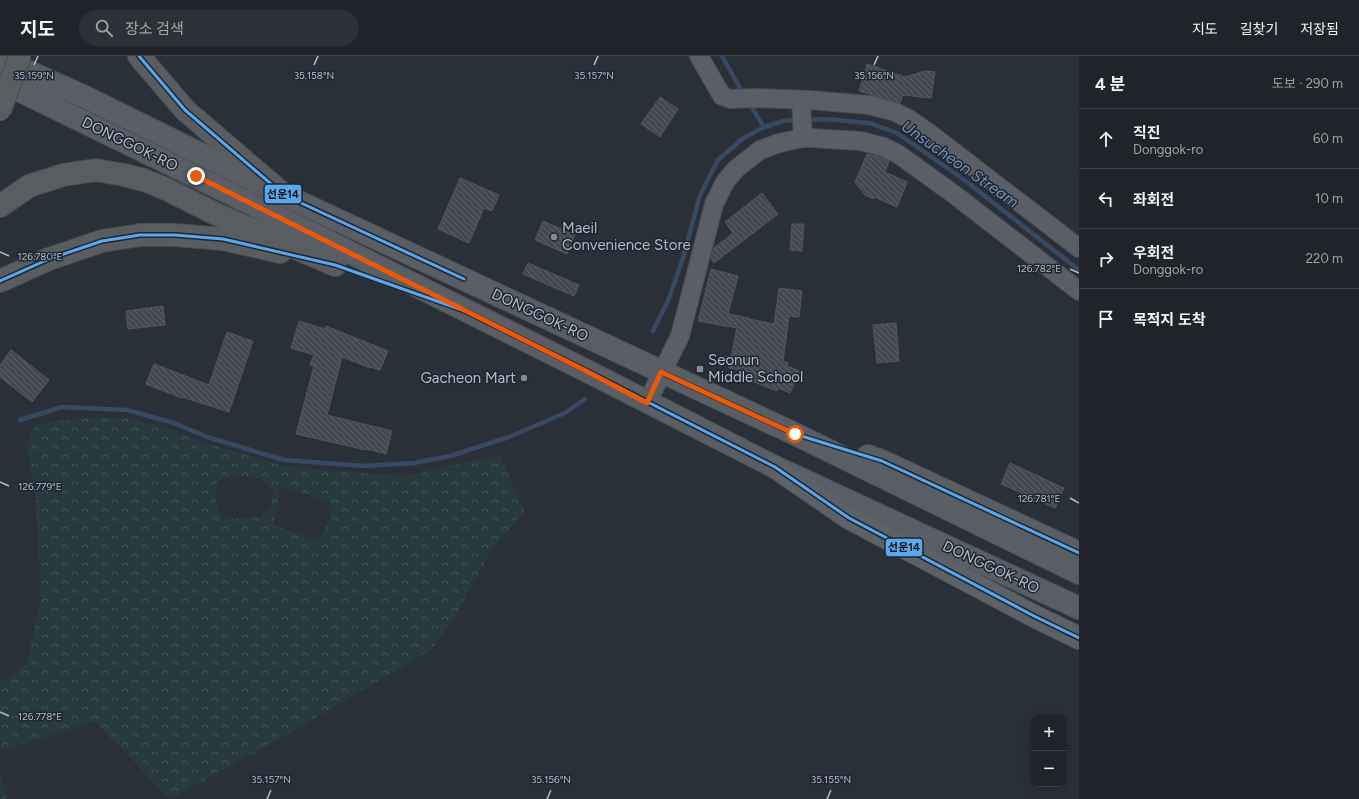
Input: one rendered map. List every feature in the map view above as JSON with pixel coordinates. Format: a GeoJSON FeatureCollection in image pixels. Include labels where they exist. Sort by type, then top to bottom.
{"type":"FeatureCollection","features":[{"type":"Feature","properties":{"kind":"highway"},"geometry":{"type":"LineString","coordinates":[[0,110],[20,56]]}},
{"type":"Feature","properties":{"kind":"highway"},"geometry":{"type":"LineString","coordinates":[[139,56],[185,110],[284,195]]}},
{"type":"Feature","properties":{"kind":"highway"},"geometry":{"type":"LineString","coordinates":[[0,206],[29,186],[63,175],[96,170],[144,180],[166,189],[216,214],[336,265]]}},
{"type":"Feature","properties":{"kind":"highway"},"geometry":{"type":"LineString","coordinates":[[0,281],[49,259],[102,241],[140,235],[175,235],[223,239],[336,265]]}},
{"type":"Feature","properties":{"kind":"main road","name":"DONGGOK-RO"},"geometry":{"type":"LineString","coordinates":[[0,59],[83,96],[284,195],[795,434],[1079,573]]}},
{"type":"Feature","properties":{"kind":"main road","name":"DONGGOK-RO"},"geometry":{"type":"LineString","coordinates":[[0,81],[230,193],[775,467],[1079,608]]}},
{"type":"Feature","properties":{"kind":"main road"},"geometry":{"type":"LineString","coordinates":[[336,265],[465,311]]}},
{"type":"Feature","properties":{"kind":"main road"},"geometry":{"type":"LineString","coordinates":[[795,434],[882,461],[1079,553]]}},
{"type":"Feature","properties":{"kind":"main road"},"geometry":{"type":"LineString","coordinates":[[775,467],[849,518],[1079,638]]}},
{"type":"Feature","properties":{"kind":"street"},"geometry":{"type":"LineString","coordinates":[[700,56],[722,96],[730,99],[754,98],[801,104],[810,100],[869,105],[893,110],[929,133],[1079,248]]}},
{"type":"Feature","properties":{"kind":"street"},"geometry":{"type":"LineString","coordinates":[[801,104],[802,134]]}},
{"type":"Feature","properties":{"kind":"street"},"geometry":{"type":"LineString","coordinates":[[647,403],[680,336],[714,204],[725,182],[736,169],[760,150],[802,134],[861,141],[884,146],[898,154],[955,195],[1079,291]]}},
{"type":"Feature","properties":{"kind":"green space"},"geometry":{"type":"Polygon","coordinates":[[[87,418],[124,418],[162,426],[196,440],[281,465],[323,470],[404,476],[500,455],[525,511],[492,549],[454,618],[431,650],[290,733],[170,799],[94,721],[0,751],[0,683],[27,664],[41,598],[36,500],[27,445],[35,425],[55,421],[87,418]],[[247,476],[228,477],[218,481],[215,498],[222,519],[262,518],[271,507],[273,491],[261,479],[247,476]],[[281,486],[273,524],[313,540],[320,538],[328,522],[333,504],[281,486]]]}},
{"type":"Feature","properties":{"kind":"green space"},"geometry":{"type":"Polygon","coordinates":[[[0,772],[7,799],[0,799],[0,772]]]}},
{"type":"Feature","properties":{"kind":"building"},"geometry":{"type":"Polygon","coordinates":[[[867,64],[905,77],[925,71],[935,72],[931,98],[903,95],[900,103],[859,91],[867,64]]]}},
{"type":"Feature","properties":{"kind":"building"},"geometry":{"type":"Polygon","coordinates":[[[660,97],[678,109],[660,137],[641,124],[660,97]]]}},
{"type":"Feature","properties":{"kind":"building"},"geometry":{"type":"Polygon","coordinates":[[[867,154],[889,161],[885,172],[907,182],[897,207],[874,197],[873,199],[865,195],[855,182],[867,154]]]}},
{"type":"Feature","properties":{"kind":"building"},"geometry":{"type":"Polygon","coordinates":[[[460,178],[499,195],[492,211],[484,208],[469,243],[438,229],[460,178]]]}},
{"type":"Feature","properties":{"kind":"building"},"geometry":{"type":"Polygon","coordinates":[[[762,193],[778,214],[714,263],[711,259],[714,248],[733,233],[725,222],[762,193]]]}},
{"type":"Feature","properties":{"kind":"building"},"geometry":{"type":"Polygon","coordinates":[[[543,221],[575,235],[567,254],[535,240],[543,221]]]}},
{"type":"Feature","properties":{"kind":"building"},"geometry":{"type":"Polygon","coordinates":[[[792,224],[804,224],[802,251],[790,250],[792,224]]]}},
{"type":"Feature","properties":{"kind":"building"},"geometry":{"type":"Polygon","coordinates":[[[528,263],[579,285],[574,296],[523,274],[528,263]]]}},
{"type":"Feature","properties":{"kind":"building"},"geometry":{"type":"Polygon","coordinates":[[[711,269],[738,276],[728,314],[774,324],[779,288],[802,291],[799,317],[789,316],[783,361],[788,363],[787,366],[800,371],[790,393],[778,388],[777,391],[746,379],[749,372],[729,368],[737,328],[698,321],[711,269]]]}},
{"type":"Feature","properties":{"kind":"building"},"geometry":{"type":"Polygon","coordinates":[[[163,306],[165,325],[128,329],[126,311],[163,306]]]}},
{"type":"Feature","properties":{"kind":"building"},"geometry":{"type":"Polygon","coordinates":[[[299,321],[325,329],[326,326],[388,351],[380,370],[370,368],[342,357],[327,415],[392,431],[386,454],[296,434],[314,366],[310,365],[314,355],[291,348],[299,321]]]}},
{"type":"Feature","properties":{"kind":"building"},"geometry":{"type":"Polygon","coordinates":[[[896,323],[899,361],[877,363],[873,325],[896,323]]]}},
{"type":"Feature","properties":{"kind":"building"},"geometry":{"type":"Polygon","coordinates":[[[227,332],[253,341],[229,412],[182,397],[181,398],[146,384],[154,364],[209,385],[227,332]]]}},
{"type":"Feature","properties":{"kind":"building"},"geometry":{"type":"Polygon","coordinates":[[[11,350],[49,380],[32,402],[0,377],[0,365],[11,350]]]}},
{"type":"Feature","properties":{"kind":"building"},"geometry":{"type":"Polygon","coordinates":[[[1010,463],[1064,488],[1055,508],[1001,484],[1010,463]]]}},
{"type":"Feature","properties":{"kind":"waterway"},"geometry":{"type":"LineString","coordinates":[[722,56],[744,95]]}},
{"type":"Feature","properties":{"kind":"waterway"},"geometry":{"type":"LineString","coordinates":[[749,103],[764,127]]}},
{"type":"Feature","properties":{"kind":"waterway","name":"Unsucheon Stream"},"geometry":{"type":"LineString","coordinates":[[806,120],[824,119],[869,123],[897,133],[963,179],[1079,270]]}},
{"type":"Feature","properties":{"kind":"waterway","name":"Unsucheon Stream"},"geometry":{"type":"LineString","coordinates":[[653,331],[668,301],[683,258],[700,195],[718,160],[742,139],[764,127],[783,121],[799,120]]}},
{"type":"Feature","properties":{"kind":"waterway"},"geometry":{"type":"LineString","coordinates":[[20,420],[62,407],[127,410],[174,423],[207,437],[284,460],[364,466],[414,463],[450,456],[509,437],[565,413],[585,399]]}},
{"type":"Feature","properties":{"kind":"transit line","name":"선운14"},"geometry":{"type":"LineString","coordinates":[[139,56],[185,110],[284,195],[464,279]]}},
{"type":"Feature","properties":{"kind":"transit line","name":"선운14"},"geometry":{"type":"LineString","coordinates":[[0,281],[49,259],[102,241],[140,235],[175,235],[223,239],[335,265],[465,311],[587,371],[775,467],[849,518],[1034,616],[1079,638]]}},
{"type":"Feature","properties":{"kind":"transit line","name":"선운14"},"geometry":{"type":"LineString","coordinates":[[663,373],[795,434],[882,461],[1079,553]]}},
{"type":"Feature","properties":{"kind":"place","name":"Maeil Convenience Store"},"geometry":{"type":"Point","coordinates":[554,237]}},
{"type":"Feature","properties":{"kind":"place","name":"Seonun Middle School"},"geometry":{"type":"Point","coordinates":[700,369]}},
{"type":"Feature","properties":{"kind":"place","name":"Gacheon Mart"},"geometry":{"type":"Point","coordinates":[524,378]}},
{"type":"Feature","properties":{"kind":"route"},"geometry":{"type":"LineString","coordinates":[[196,176],[647,403],[661,372],[795,434]]}}]}
